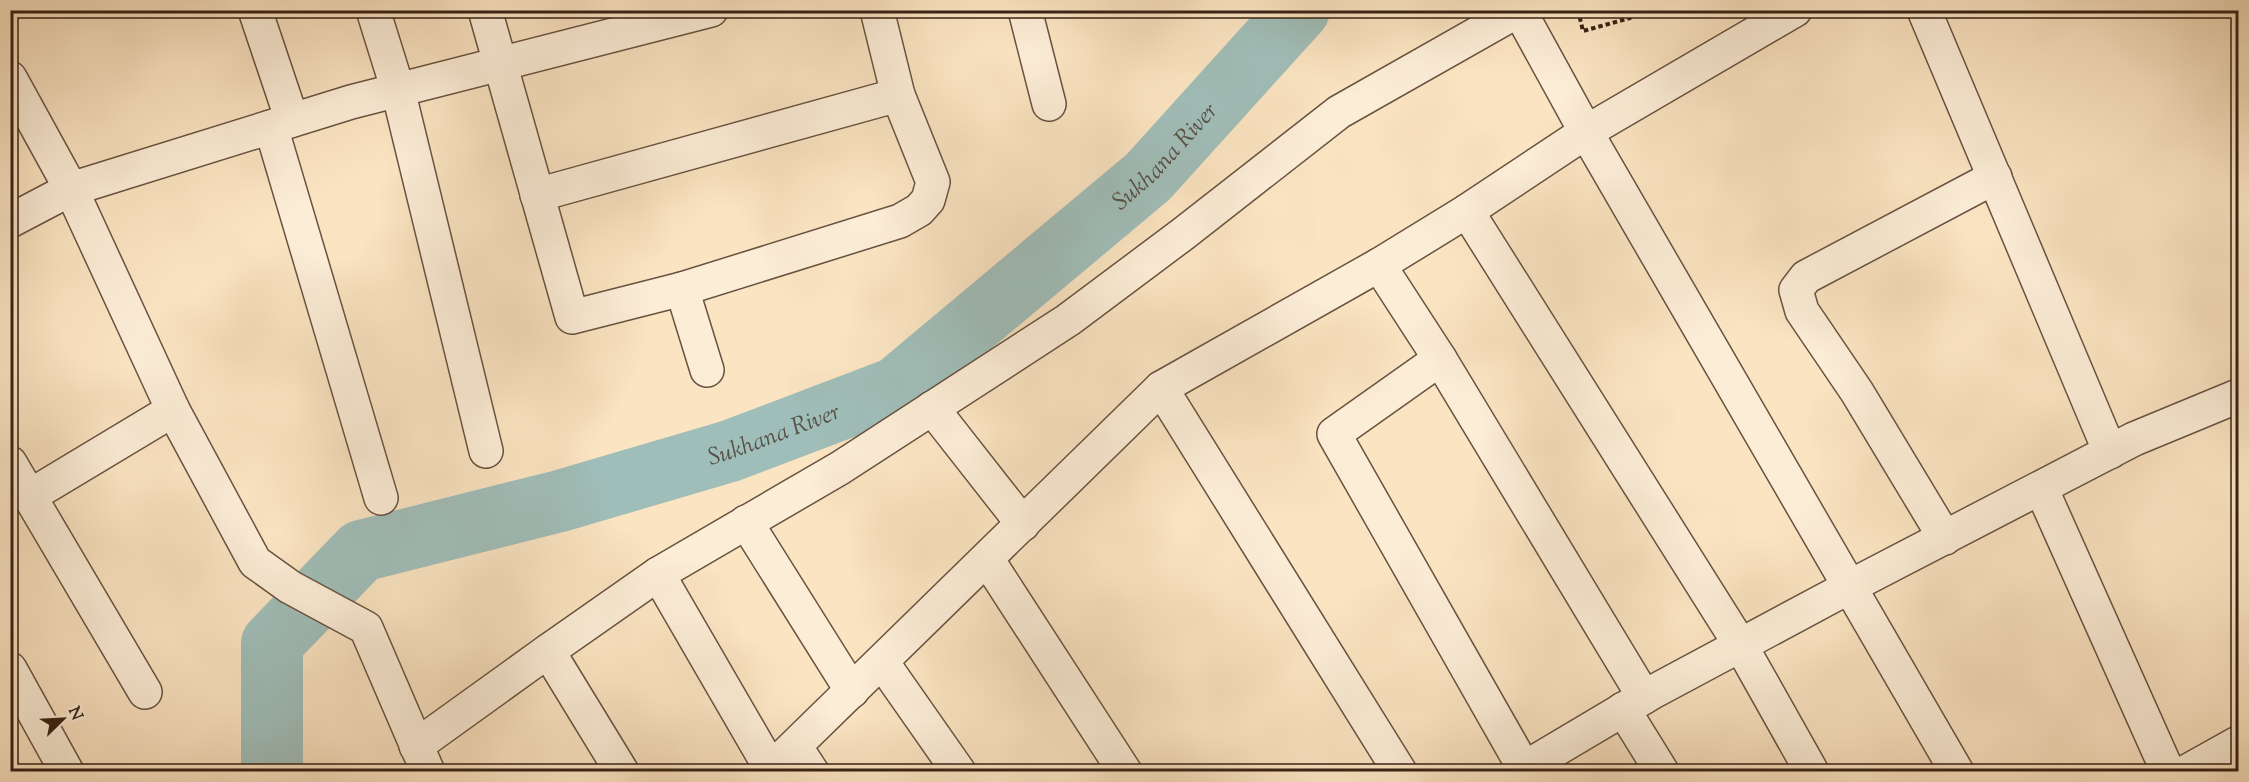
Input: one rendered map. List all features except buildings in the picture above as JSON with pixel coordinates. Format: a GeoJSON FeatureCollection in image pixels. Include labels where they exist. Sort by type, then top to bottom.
{"type":"FeatureCollection","features":[{"type":"Feature","properties":{"kind":"street"},"geometry":{"type":"LineString","coordinates":[[255,10],[281,123],[381,498]]}},
{"type":"Feature","properties":{"kind":"street"},"geometry":{"type":"LineString","coordinates":[[373,10],[398,90],[486,452]]}},
{"type":"Feature","properties":{"kind":"street"},"geometry":{"type":"LineString","coordinates":[[485,10],[572,317],[682,290],[900,221],[919,210],[928,200],[933,182],[898,95],[877,10]]}},
{"type":"Feature","properties":{"kind":"street"},"geometry":{"type":"LineString","coordinates":[[11,220],[71,189],[281,123],[500,64],[622,21],[711,10]]}},
{"type":"Feature","properties":{"kind":"street"},"geometry":{"type":"LineString","coordinates":[[1025,10],[1049,104]]}},
{"type":"Feature","properties":{"kind":"street"},"geometry":{"type":"LineString","coordinates":[[10,78],[71,189],[173,410],[255,562],[290,587],[366,628],[422,759],[548,651],[658,574],[840,468],[1068,320],[1339,112],[1519,10],[1586,132],[1957,771]]}},
{"type":"Feature","properties":{"kind":"street"},"geometry":{"type":"LineString","coordinates":[[658,574],[770,770],[804,758],[852,691],[1161,388],[1379,265],[1467,211],[1586,132],[1795,10]]}},
{"type":"Feature","properties":{"kind":"street"},"geometry":{"type":"LineString","coordinates":[[1924,10],[2110,452]]}},
{"type":"Feature","properties":{"kind":"street"},"geometry":{"type":"LineString","coordinates":[[537,195],[898,95]]}},
{"type":"Feature","properties":{"kind":"street"},"geometry":{"type":"LineString","coordinates":[[1945,538],[1857,392],[1802,312],[1796,290],[1806,277],[1995,177]]}},
{"type":"Feature","properties":{"kind":"street"},"geometry":{"type":"LineString","coordinates":[[1467,211],[1741,646],[1812,771]]}},
{"type":"Feature","properties":{"kind":"street"},"geometry":{"type":"LineString","coordinates":[[1379,265],[1440,359],[1633,703],[1662,771]]}},
{"type":"Feature","properties":{"kind":"street"},"geometry":{"type":"LineString","coordinates":[[682,290],[706,370]]}},
{"type":"Feature","properties":{"kind":"street"},"geometry":{"type":"LineString","coordinates":[[1440,359],[1334,434],[1521,770],[1557,761],[1633,703],[1849,587],[2134,439],[2238,396]]}},
{"type":"Feature","properties":{"kind":"street"},"geometry":{"type":"LineString","coordinates":[[1161,388],[1400,771]]}},
{"type":"Feature","properties":{"kind":"street"},"geometry":{"type":"LineString","coordinates":[[932,408],[1023,524]]}},
{"type":"Feature","properties":{"kind":"street"},"geometry":{"type":"LineString","coordinates":[[30,496],[173,410]]}},
{"type":"Feature","properties":{"kind":"street"},"geometry":{"type":"LineString","coordinates":[[10,463],[145,692]]}},
{"type":"Feature","properties":{"kind":"street"},"geometry":{"type":"LineString","coordinates":[[2042,488],[2168,771]]}},
{"type":"Feature","properties":{"kind":"street"},"geometry":{"type":"LineString","coordinates":[[746,522],[852,691]]}},
{"type":"Feature","properties":{"kind":"street"},"geometry":{"type":"LineString","coordinates":[[987,560],[1125,771]]}},
{"type":"Feature","properties":{"kind":"street"},"geometry":{"type":"LineString","coordinates":[[548,651],[622,771]]}},
{"type":"Feature","properties":{"kind":"street"},"geometry":{"type":"LineString","coordinates":[[882,662],[959,771]]}},
{"type":"Feature","properties":{"kind":"street"},"geometry":{"type":"LineString","coordinates":[[10,669],[67,771]]}},
{"type":"Feature","properties":{"kind":"street"},"geometry":{"type":"LineString","coordinates":[[2186,771],[2238,743]]}},
{"type":"Feature","properties":{"kind":"path"},"geometry":{"type":"LineString","coordinates":[[1578,10],[1583,31],[1630,18],[1632,10]]}},
{"type":"Feature","properties":{"kind":"waterway","name":"Sukhana River"},"geometry":{"type":"LineString","coordinates":[[272,772],[272,643],[361,551],[560,501],[730,451],[896,388],[1148,177],[1299,10]]}}]}
